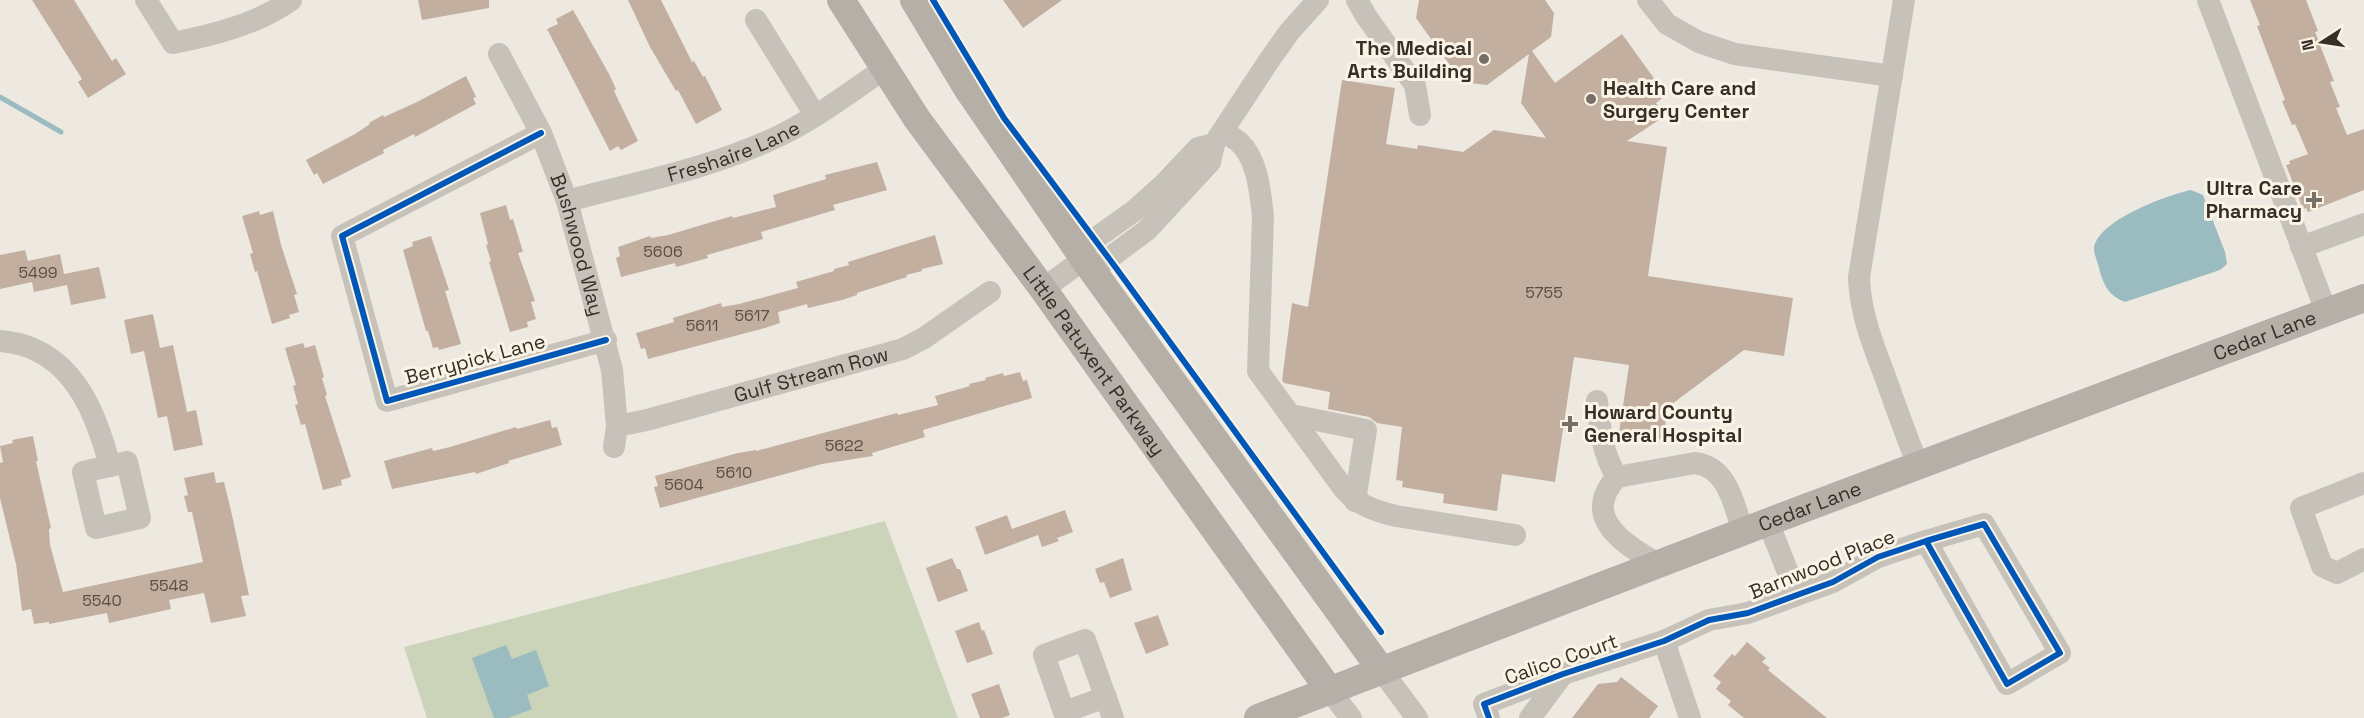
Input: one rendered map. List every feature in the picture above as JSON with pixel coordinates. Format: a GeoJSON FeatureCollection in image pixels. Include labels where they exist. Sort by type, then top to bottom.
{"type":"FeatureCollection","features":[{"type":"Feature","properties":{"kind":"main road","name":"Little Patuxent Parkway"},"geometry":{"type":"LineString","coordinates":[[841,0],[917,118],[1330,691]]}},
{"type":"Feature","properties":{"kind":"main road"},"geometry":{"type":"LineString","coordinates":[[914,0],[967,88],[1084,259],[1382,671]]}},
{"type":"Feature","properties":{"kind":"main road","name":"Cedar Lane"},"geometry":{"type":"LineString","coordinates":[[1257,718],[2364,298]]}},
{"type":"Feature","properties":{"kind":"street"},"geometry":{"type":"LineString","coordinates":[[146,0],[173,43],[200,37],[264,16],[291,0]]}},
{"type":"Feature","properties":{"kind":"street"},"geometry":{"type":"LineString","coordinates":[[1043,290],[1084,259],[1086,245],[1148,198],[1198,148],[1219,138],[1290,31],[1318,0]]}},
{"type":"Feature","properties":{"kind":"street"},"geometry":{"type":"LineString","coordinates":[[1357,0],[1415,85],[1420,115]]}},
{"type":"Feature","properties":{"kind":"street"},"geometry":{"type":"LineString","coordinates":[[1648,0],[1667,24],[1714,48],[1735,54],[1892,76]]}},
{"type":"Feature","properties":{"kind":"street"},"geometry":{"type":"LineString","coordinates":[[1904,0],[1859,277],[1863,313],[1918,466]]}},
{"type":"Feature","properties":{"kind":"street"},"geometry":{"type":"LineString","coordinates":[[2208,0],[2326,311]]}},
{"type":"Feature","properties":{"kind":"street"},"geometry":{"type":"LineString","coordinates":[[756,20],[815,116]]}},
{"type":"Feature","properties":{"kind":"street","name":"Bushwood Way"},"geometry":{"type":"LineString","coordinates":[[500,54],[541,133],[567,201],[606,340],[613,379],[615,437]]}},
{"type":"Feature","properties":{"kind":"street","name":"Freshaire Lane"},"geometry":{"type":"LineString","coordinates":[[567,201],[713,162],[782,135],[815,116],[884,69]]}},
{"type":"Feature","properties":{"kind":"street","name":"Berrypick Lane"},"geometry":{"type":"LineString","coordinates":[[541,133],[342,236],[387,401],[606,340]]}},
{"type":"Feature","properties":{"kind":"street"},"geometry":{"type":"LineString","coordinates":[[1219,138],[1239,142],[1250,157],[1257,175],[1263,216],[1258,371],[1344,489],[1355,501],[1380,512],[1515,535]]}},
{"type":"Feature","properties":{"kind":"street"},"geometry":{"type":"LineString","coordinates":[[2301,247],[2364,224]]}},
{"type":"Feature","properties":{"kind":"street","name":"Gulf Stream Row"},"geometry":{"type":"LineString","coordinates":[[615,437],[647,420],[903,349],[924,338],[990,292]]}},
{"type":"Feature","properties":{"kind":"street"},"geometry":{"type":"LineString","coordinates":[[0,341],[23,345],[44,355],[78,386],[91,406],[110,466]]}},
{"type":"Feature","properties":{"kind":"street"},"geometry":{"type":"LineString","coordinates":[[1597,401],[1603,447],[1607,461],[1617,477],[1609,486],[1603,502],[1606,520],[1614,534],[1628,546],[1658,564]]}},
{"type":"Feature","properties":{"kind":"street"},"geometry":{"type":"LineString","coordinates":[[1291,415],[1366,430],[1355,501]]}},
{"type":"Feature","properties":{"kind":"street","name":"Barnwood Place"},"geometry":{"type":"LineString","coordinates":[[1617,477],[1695,463],[1707,464],[1716,471],[1756,527],[1797,595]]}},
{"type":"Feature","properties":{"kind":"street"},"geometry":{"type":"LineString","coordinates":[[2364,483],[2301,508],[2322,566],[2337,573],[2364,559]]}},
{"type":"Feature","properties":{"kind":"street","name":"Barnwood Place"},"geometry":{"type":"LineString","coordinates":[[1664,641],[1709,620],[1748,613],[1833,582],[1878,557],[1926,541],[1984,524],[2060,653],[2007,684],[1926,541]]}},
{"type":"Feature","properties":{"kind":"street"},"geometry":{"type":"LineString","coordinates":[[1664,641],[1690,718]]}},
{"type":"Feature","properties":{"kind":"street","name":"Calico Court"},"geometry":{"type":"LineString","coordinates":[[1489,718],[1484,704],[1563,674],[1664,641]]}},
{"type":"Feature","properties":{"kind":"street"},"geometry":{"type":"LineString","coordinates":[[1382,671],[1417,718]]}},
{"type":"Feature","properties":{"kind":"street","name":"Calico Court"},"geometry":{"type":"LineString","coordinates":[[1530,718],[1563,674]]}},
{"type":"Feature","properties":{"kind":"street","name":"Little Patuxent Parkway"},"geometry":{"type":"LineString","coordinates":[[1330,691],[1351,718]]}},
{"type":"Feature","properties":{"kind":"street"},"geometry":{"type":"LineString","coordinates":[[1106,697],[1113,718]]}},
{"type":"Feature","properties":{"kind":"green space"},"geometry":{"type":"Polygon","coordinates":[[[885,521],[958,718],[427,718],[404,647],[885,521]]]}},
{"type":"Feature","properties":{"kind":"water"},"geometry":{"type":"Polygon","coordinates":[[[2191,190],[2203,195],[2225,252],[2227,264],[2220,270],[2125,302],[2115,297],[2106,287],[2100,272],[2094,249],[2098,239],[2119,219],[2134,211],[2166,197],[2191,190]]]}},
{"type":"Feature","properties":{"kind":"water"},"geometry":{"type":"Polygon","coordinates":[[[506,645],[512,659],[536,650],[549,686],[527,695],[532,709],[508,718],[494,718],[472,658],[506,645]]]}},
{"type":"Feature","properties":{"kind":"building"},"geometry":{"type":"Polygon","coordinates":[[[32,0],[74,0],[112,61],[116,58],[126,74],[88,98],[78,82],[82,79],[32,0]]]}},
{"type":"Feature","properties":{"kind":"building"},"geometry":{"type":"Polygon","coordinates":[[[418,0],[489,0],[489,8],[422,20],[418,0]]]}},
{"type":"Feature","properties":{"kind":"building"},"geometry":{"type":"Polygon","coordinates":[[[628,0],[661,0],[692,62],[694,61],[703,77],[705,76],[722,110],[696,124],[678,90],[676,91],[650,47],[628,0]]]}},
{"type":"Feature","properties":{"kind":"building"},"geometry":{"type":"Polygon","coordinates":[[[1003,0],[1062,0],[1023,28],[1003,0]]]}},
{"type":"Feature","properties":{"kind":"building"},"geometry":{"type":"Polygon","coordinates":[[[1419,0],[1545,0],[1554,13],[1551,37],[1532,51],[1555,83],[1622,34],[1666,95],[1656,103],[1665,116],[1627,141],[1667,147],[1648,276],[1793,298],[1784,356],[1744,350],[1668,407],[1663,440],[1619,433],[1629,365],[1574,357],[1555,482],[1502,474],[1497,511],[1443,503],[1444,494],[1402,487],[1403,481],[1396,480],[1402,427],[1377,423],[1369,417],[1328,409],[1330,392],[1284,383],[1282,380],[1292,303],[1308,307],[1342,80],[1395,88],[1386,144],[1417,149],[1418,145],[1463,152],[1494,130],[1546,138],[1521,103],[1529,54],[1487,85],[1462,82],[1416,18],[1419,0]]]}},
{"type":"Feature","properties":{"kind":"building"},"geometry":{"type":"Polygon","coordinates":[[[2250,0],[2306,0],[2318,31],[2315,32],[2334,81],[2330,82],[2340,107],[2336,108],[2347,135],[2364,129],[2364,190],[2308,212],[2306,208],[2303,209],[2286,165],[2290,164],[2289,161],[2308,154],[2282,101],[2285,100],[2257,26],[2260,25],[2250,0]]]}},
{"type":"Feature","properties":{"kind":"building"},"geometry":{"type":"Polygon","coordinates":[[[573,10],[609,74],[616,89],[614,91],[638,141],[621,150],[618,146],[610,151],[547,29],[558,24],[556,19],[573,10]]]}},
{"type":"Feature","properties":{"kind":"building"},"geometry":{"type":"Polygon","coordinates":[[[466,76],[476,97],[473,98],[476,104],[415,137],[414,134],[383,150],[384,153],[323,184],[317,173],[314,175],[306,160],[355,134],[383,115],[384,117],[417,102],[466,76]]]}},
{"type":"Feature","properties":{"kind":"building"},"geometry":{"type":"Polygon","coordinates":[[[877,162],[887,190],[833,205],[835,210],[761,232],[763,239],[707,255],[708,258],[676,267],[675,263],[621,277],[616,258],[620,256],[618,247],[650,236],[651,238],[668,235],[732,216],[733,218],[776,207],[773,195],[826,179],[825,175],[877,162]]]}},
{"type":"Feature","properties":{"kind":"building"},"geometry":{"type":"Polygon","coordinates":[[[506,205],[510,220],[513,219],[523,252],[518,253],[535,301],[531,302],[536,319],[527,322],[528,327],[510,332],[489,262],[491,261],[486,245],[488,244],[480,213],[506,205]]]}},
{"type":"Feature","properties":{"kind":"building"},"geometry":{"type":"Polygon","coordinates":[[[259,211],[260,215],[273,211],[297,294],[294,295],[299,312],[289,315],[290,318],[272,324],[250,254],[253,253],[242,216],[259,211]]]}},
{"type":"Feature","properties":{"kind":"building"},"geometry":{"type":"Polygon","coordinates":[[[935,235],[943,264],[922,269],[922,271],[906,275],[907,277],[842,300],[808,308],[807,304],[778,312],[780,323],[765,328],[648,359],[645,348],[641,349],[636,333],[674,322],[673,318],[721,303],[722,307],[739,304],[798,288],[796,282],[834,271],[834,269],[849,265],[848,262],[935,235]]]}},
{"type":"Feature","properties":{"kind":"building"},"geometry":{"type":"Polygon","coordinates":[[[431,236],[449,290],[445,291],[461,344],[439,350],[438,347],[433,348],[428,331],[426,331],[403,250],[413,246],[412,242],[431,236]]]}},
{"type":"Feature","properties":{"kind":"building"},"geometry":{"type":"Polygon","coordinates":[[[25,250],[28,261],[60,254],[64,274],[99,267],[106,298],[71,305],[67,285],[34,292],[32,282],[0,289],[0,255],[25,250]]]}},
{"type":"Feature","properties":{"kind":"building"},"geometry":{"type":"Polygon","coordinates":[[[153,314],[160,348],[173,345],[187,412],[196,410],[203,445],[174,451],[167,416],[158,418],[144,351],[131,354],[124,320],[153,314]]]}},
{"type":"Feature","properties":{"kind":"building"},"geometry":{"type":"Polygon","coordinates":[[[303,343],[305,348],[315,345],[324,377],[322,378],[327,395],[325,396],[351,477],[341,480],[342,485],[323,490],[305,424],[301,425],[295,405],[298,404],[293,386],[296,385],[285,348],[303,343]]]}},
{"type":"Feature","properties":{"kind":"building"},"geometry":{"type":"Polygon","coordinates":[[[1020,372],[1023,381],[1027,380],[1032,398],[923,430],[925,437],[872,453],[873,456],[822,464],[660,508],[654,487],[658,486],[655,476],[897,413],[898,415],[938,405],[935,396],[970,386],[969,384],[986,380],[985,378],[1003,373],[1004,376],[1020,372]]]}},
{"type":"Feature","properties":{"kind":"building"},"geometry":{"type":"Polygon","coordinates":[[[550,420],[552,428],[557,427],[562,445],[508,461],[509,463],[476,474],[475,472],[392,489],[384,461],[432,448],[433,451],[450,447],[516,427],[517,429],[550,420]]]}},
{"type":"Feature","properties":{"kind":"building"},"geometry":{"type":"Polygon","coordinates":[[[33,436],[38,461],[36,461],[51,528],[49,529],[50,545],[63,592],[203,562],[192,512],[188,512],[184,496],[188,495],[184,478],[214,472],[216,483],[224,482],[232,515],[249,595],[241,596],[246,616],[211,623],[204,593],[169,600],[171,609],[109,623],[107,613],[49,624],[49,622],[34,624],[31,609],[22,611],[16,564],[0,498],[0,463],[3,462],[0,446],[13,443],[12,440],[33,436]]]}},
{"type":"Feature","properties":{"kind":"building"},"geometry":{"type":"Polygon","coordinates":[[[1065,510],[1073,532],[1057,538],[1059,541],[1042,547],[1038,535],[985,555],[975,527],[1007,515],[1012,529],[1065,510]]]}},
{"type":"Feature","properties":{"kind":"building"},"geometry":{"type":"Polygon","coordinates":[[[952,558],[957,569],[960,569],[968,591],[938,602],[926,568],[952,558]]]}},
{"type":"Feature","properties":{"kind":"building"},"geometry":{"type":"Polygon","coordinates":[[[1123,558],[1132,590],[1110,598],[1104,582],[1100,583],[1095,569],[1123,558]]]}},
{"type":"Feature","properties":{"kind":"building"},"geometry":{"type":"Polygon","coordinates":[[[1158,615],[1169,645],[1146,654],[1134,623],[1158,615]]]}},
{"type":"Feature","properties":{"kind":"building"},"geometry":{"type":"Polygon","coordinates":[[[979,622],[993,654],[967,663],[955,631],[979,622]]]}},
{"type":"Feature","properties":{"kind":"building"},"geometry":{"type":"Polygon","coordinates":[[[1747,642],[1766,658],[1762,662],[1770,668],[1768,670],[1827,718],[1744,718],[1728,705],[1731,701],[1716,689],[1721,682],[1713,676],[1732,654],[1735,656],[1747,642]]]}},
{"type":"Feature","properties":{"kind":"building"},"geometry":{"type":"Polygon","coordinates":[[[1621,677],[1658,706],[1649,718],[1572,718],[1598,684],[1617,682],[1621,677]]]}},
{"type":"Feature","properties":{"kind":"building"},"geometry":{"type":"Polygon","coordinates":[[[999,684],[1010,715],[1002,718],[980,718],[971,694],[999,684]]]}},
{"type":"Feature","properties":{"kind":"waterway"},"geometry":{"type":"LineString","coordinates":[[0,97],[61,132]]}},
{"type":"Feature","properties":{"kind":"cycle path"},"geometry":{"type":"LineString","coordinates":[[933,0],[1004,118],[1381,632]]}},
{"type":"Feature","properties":{"kind":"cycle path"},"geometry":{"type":"LineString","coordinates":[[541,133],[342,236],[387,401],[606,340]]}},
{"type":"Feature","properties":{"kind":"cycle path"},"geometry":{"type":"LineString","coordinates":[[1489,718],[1484,704],[1563,674],[1664,641],[1709,620],[1748,613],[1833,582],[1878,557],[1926,541],[2007,684],[2060,653],[1984,524],[1926,541]]}},
{"type":"Feature","properties":{"kind":"place","name":"The Medical Arts Building"},"geometry":{"type":"Point","coordinates":[1484,59]}},
{"type":"Feature","properties":{"kind":"place","name":"Health Care and Surgery Center"},"geometry":{"type":"Point","coordinates":[1591,99]}},
{"type":"Feature","properties":{"kind":"place","name":"Ultra Care Pharmacy"},"geometry":{"type":"Point","coordinates":[2314,200]}},
{"type":"Feature","properties":{"kind":"place","name":"Howard County General Hospital"},"geometry":{"type":"Point","coordinates":[1570,424]}}]}
